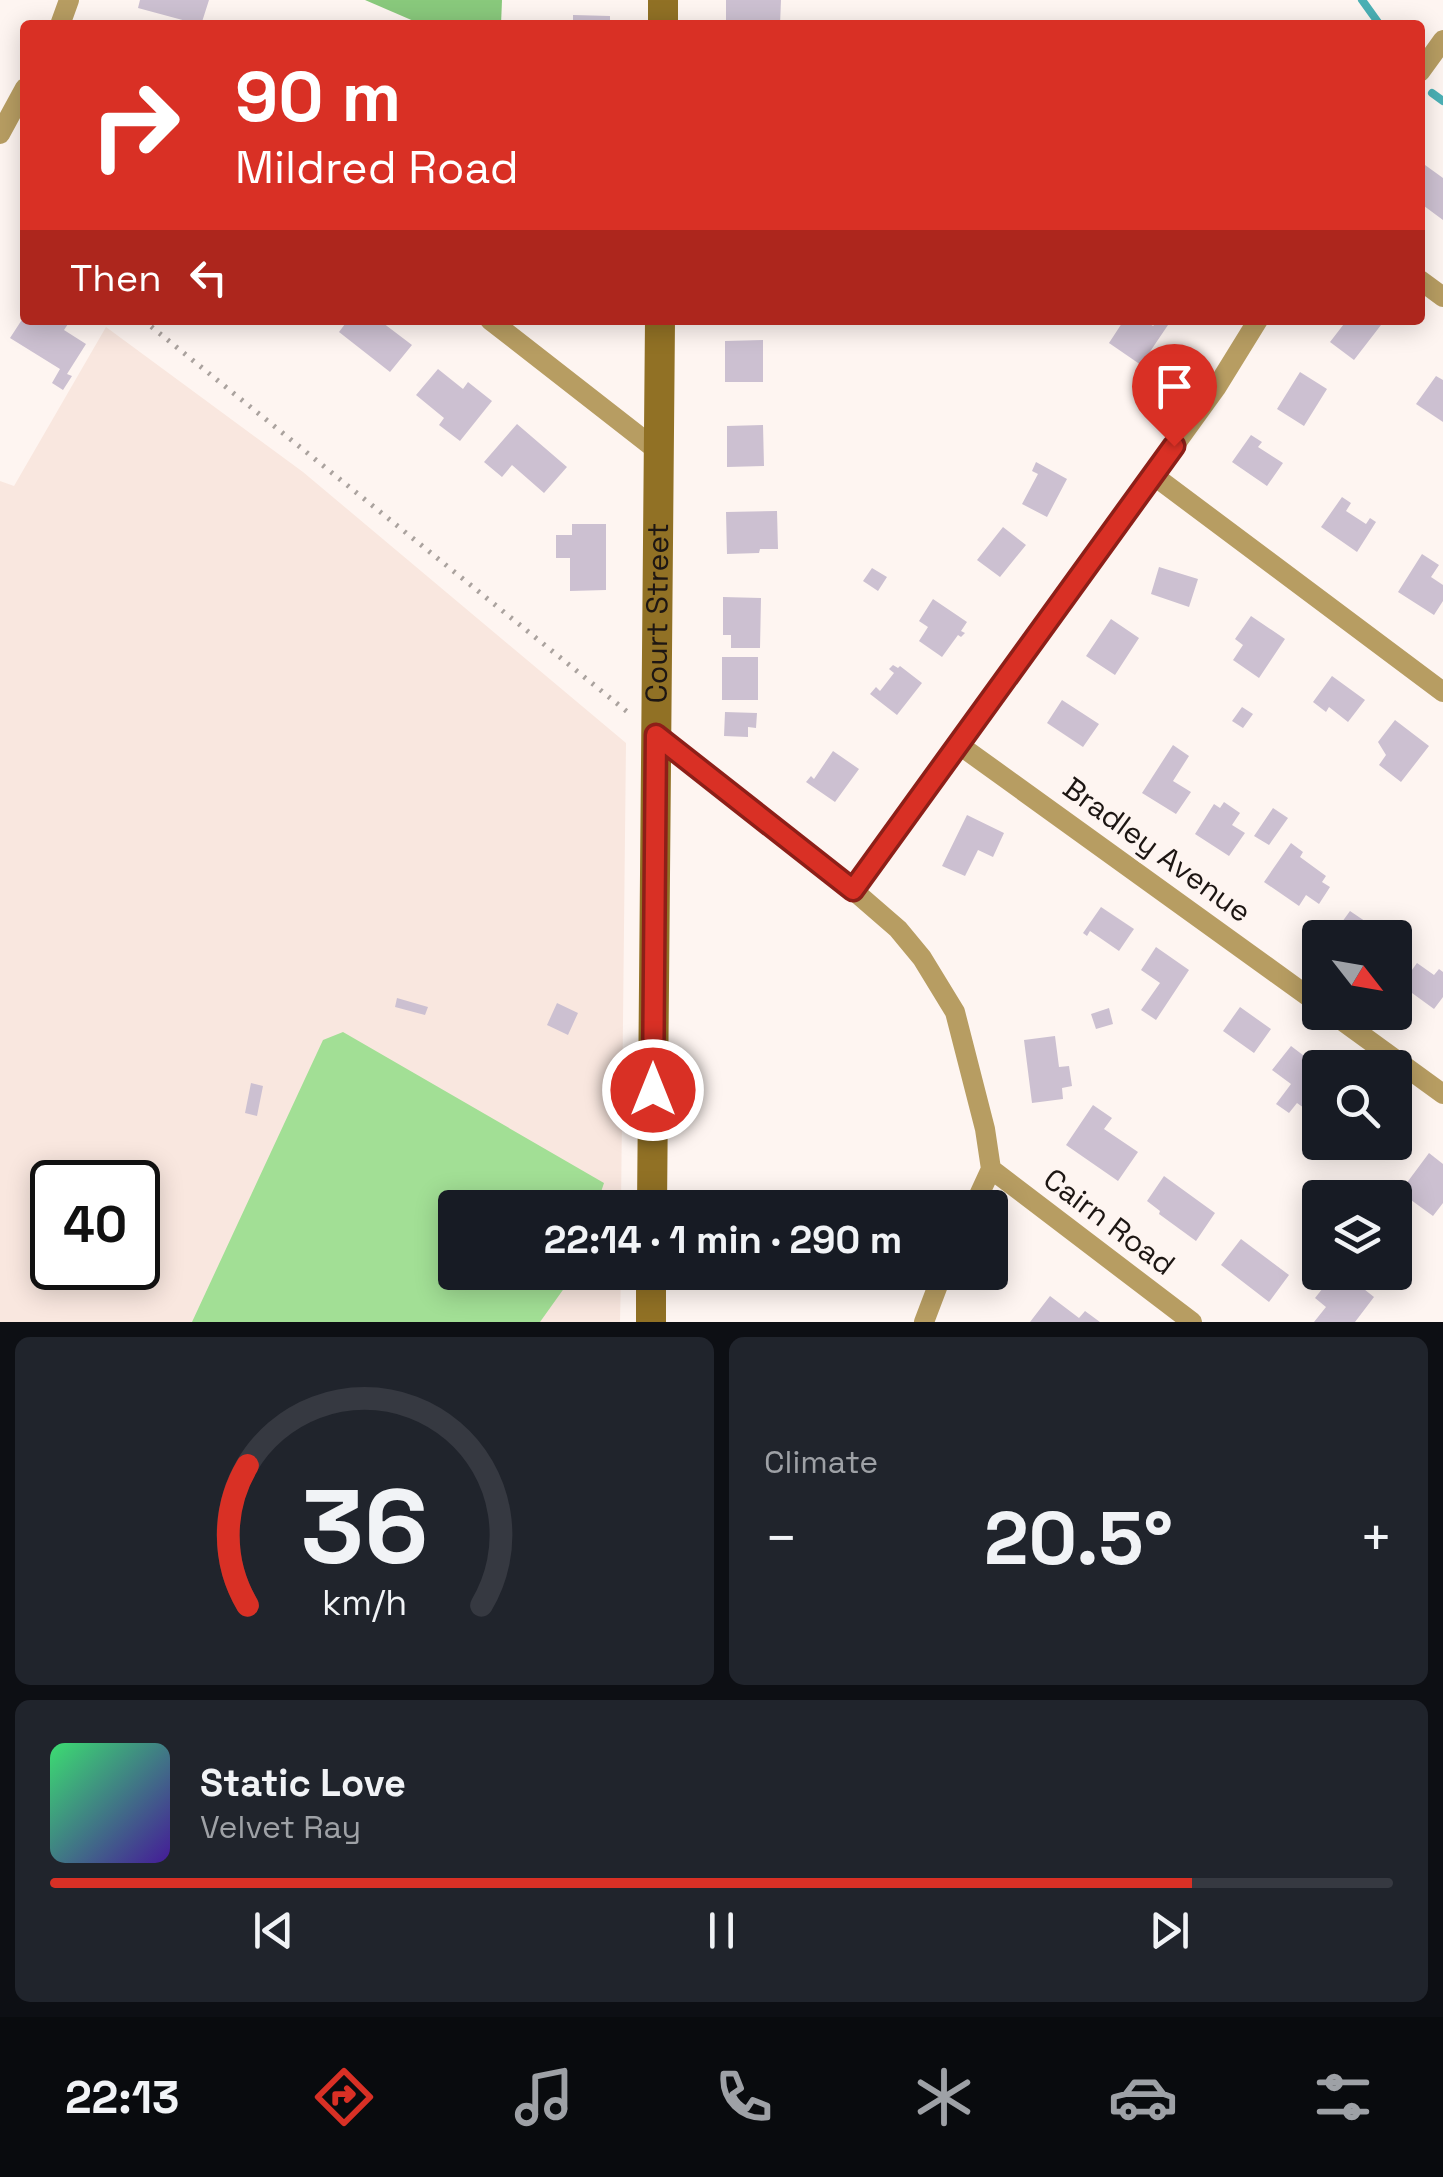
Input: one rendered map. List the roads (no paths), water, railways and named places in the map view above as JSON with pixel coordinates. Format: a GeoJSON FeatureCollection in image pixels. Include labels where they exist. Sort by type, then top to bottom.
{"type":"FeatureCollection","features":[{"type":"Feature","properties":{"kind":"street"},"geometry":{"type":"LineString","coordinates":[[1425,65],[1443,40]]}},
{"type":"Feature","properties":{"kind":"street"},"geometry":{"type":"LineString","coordinates":[[0,134],[20,97]]}},
{"type":"Feature","properties":{"kind":"street"},"geometry":{"type":"LineString","coordinates":[[496,325],[658,451]]}},
{"type":"Feature","properties":{"kind":"street","name":"Court Street"},"geometry":{"type":"LineString","coordinates":[[652,1190],[660,325]]}},
{"type":"Feature","properties":{"kind":"street"},"geometry":{"type":"LineString","coordinates":[[853,890],[1153,475],[1255,325]]}},
{"type":"Feature","properties":{"kind":"street"},"geometry":{"type":"LineString","coordinates":[[1153,475],[1443,692]]}},
{"type":"Feature","properties":{"kind":"street"},"geometry":{"type":"LineString","coordinates":[[656,735],[853,890],[898,929],[922,958],[955,1012],[968,1053],[991,1170],[982,1190]]}},
{"type":"Feature","properties":{"kind":"street","name":"Bradley Avenue"},"geometry":{"type":"LineString","coordinates":[[958,744],[1302,992]]}},
{"type":"Feature","properties":{"kind":"street"},"geometry":{"type":"LineString","coordinates":[[1355,1030],[1443,1094]]}},
{"type":"Feature","properties":{"kind":"street","name":"Cairn Road"},"geometry":{"type":"LineString","coordinates":[[991,1170],[1192,1322]]}},
{"type":"Feature","properties":{"kind":"street"},"geometry":{"type":"LineString","coordinates":[[651,1290],[651,1322]]}},
{"type":"Feature","properties":{"kind":"street"},"geometry":{"type":"LineString","coordinates":[[924,1322],[936,1290]]}},
{"type":"Feature","properties":{"kind":"waterway"},"geometry":{"type":"LineString","coordinates":[[1362,0],[1376,20]]}},
{"type":"Feature","properties":{"kind":"waterway"},"geometry":{"type":"LineString","coordinates":[[1432,93],[1443,101]]}}]}
